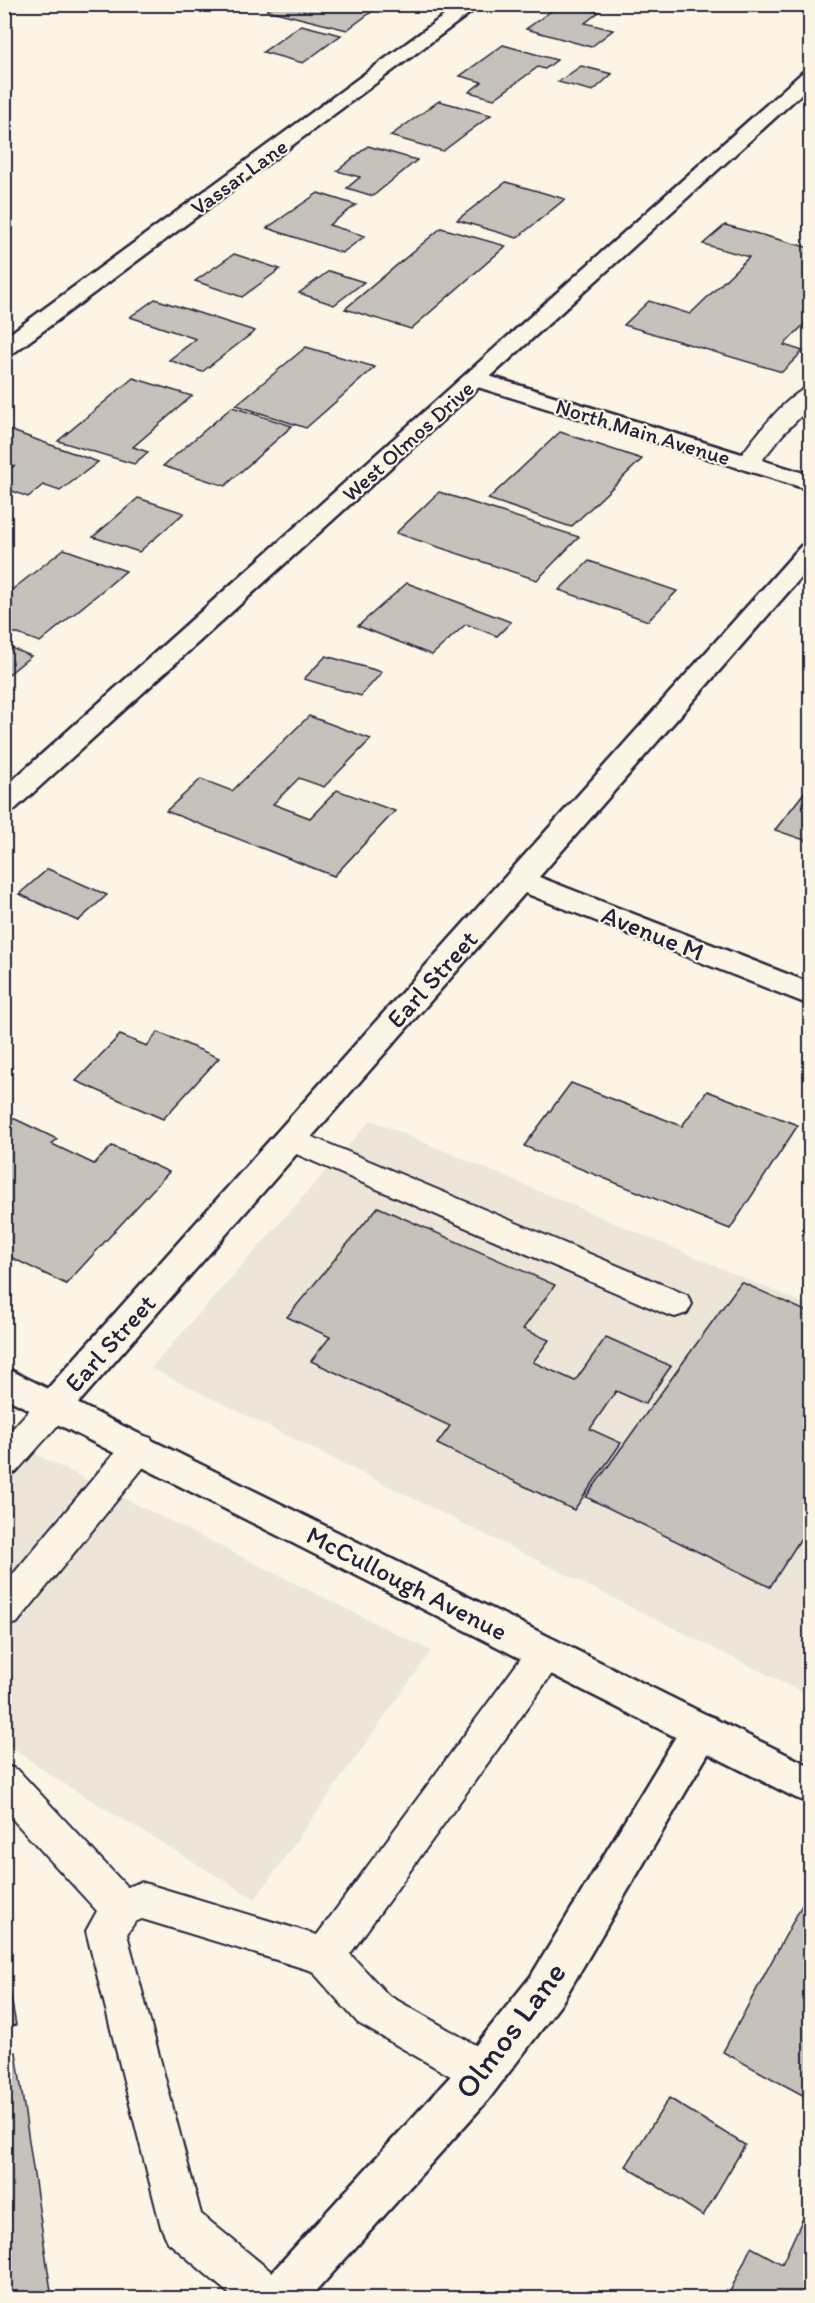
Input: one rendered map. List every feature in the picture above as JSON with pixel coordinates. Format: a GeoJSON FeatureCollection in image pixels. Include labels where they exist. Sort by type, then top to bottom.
{"type":"FeatureCollection","features":[{"type":"Feature","properties":{"kind":"street","name":"Vassar Lane"},"geometry":{"type":"LineString","coordinates":[[4,349],[473,4]]}},
{"type":"Feature","properties":{"kind":"street","name":"West Olmos Drive"},"geometry":{"type":"LineString","coordinates":[[4,804],[810,76]]}},
{"type":"Feature","properties":{"kind":"street","name":"North Main Avenue"},"geometry":{"type":"LineString","coordinates":[[476,379],[810,483]]}},
{"type":"Feature","properties":{"kind":"street","name":"Earl Street"},"geometry":{"type":"LineString","coordinates":[[54,1406],[810,552]]}},
{"type":"Feature","properties":{"kind":"street","name":"Avenue M"},"geometry":{"type":"LineString","coordinates":[[520,880],[799,990]]}},
{"type":"Feature","properties":{"kind":"street","name":"McCullough Avenue"},"geometry":{"type":"LineString","coordinates":[[4,1381],[810,1785]]}},
{"type":"Feature","properties":{"kind":"street","name":"Olmos Lane"},"geometry":{"type":"LineString","coordinates":[[279,2298],[483,2072],[546,1990],[701,1730]]}},
{"type":"Feature","properties":{"kind":"lane"},"geometry":{"type":"LineString","coordinates":[[747,464],[810,393]]}},
{"type":"Feature","properties":{"kind":"lane"},"geometry":{"type":"LineString","coordinates":[[291,1139],[675,1304]]}},
{"type":"Feature","properties":{"kind":"lane"},"geometry":{"type":"LineString","coordinates":[[5,1461],[54,1406]]}},
{"type":"Feature","properties":{"kind":"lane"},"geometry":{"type":"LineString","coordinates":[[4,1612],[139,1448]]}},
{"type":"Feature","properties":{"kind":"lane"},"geometry":{"type":"LineString","coordinates":[[325,1956],[546,1653]]}},
{"type":"Feature","properties":{"kind":"lane"},"geometry":{"type":"LineString","coordinates":[[4,1782],[121,1909]]}},
{"type":"Feature","properties":{"kind":"lane"},"geometry":{"type":"LineString","coordinates":[[268,2298],[183,2227],[106,1931],[121,1909],[141,1900],[325,1956],[373,2009],[483,2072]]}},
{"type":"Feature","properties":{"kind":"shaded area"},"geometry":{"type":"Polygon","coordinates":[[[371,1120],[810,1306],[810,1696],[151,1368],[371,1120]]]}},
{"type":"Feature","properties":{"kind":"shaded area"},"geometry":{"type":"Polygon","coordinates":[[[5,1439],[431,1651],[255,1899],[58,1780],[5,1743],[5,1439]]]}},
{"type":"Feature","properties":{"kind":"building"},"geometry":{"type":"Polygon","coordinates":[[[276,4],[382,4],[347,30],[267,10],[276,4]]]}},
{"type":"Feature","properties":{"kind":"building"},"geometry":{"type":"Polygon","coordinates":[[[561,4],[599,12],[585,23],[613,30],[591,47],[526,29],[561,4]]]}},
{"type":"Feature","properties":{"kind":"building"},"geometry":{"type":"Polygon","coordinates":[[[301,25],[341,35],[303,63],[263,52],[301,25]]]}},
{"type":"Feature","properties":{"kind":"building"},"geometry":{"type":"Polygon","coordinates":[[[503,45],[557,60],[545,69],[538,67],[494,99],[469,92],[482,82],[460,76],[503,45]]]}},
{"type":"Feature","properties":{"kind":"building"},"geometry":{"type":"Polygon","coordinates":[[[581,66],[612,74],[593,91],[558,82],[581,66]]]}},
{"type":"Feature","properties":{"kind":"building"},"geometry":{"type":"Polygon","coordinates":[[[439,101],[491,115],[443,151],[390,136],[439,101]]]}},
{"type":"Feature","properties":{"kind":"building"},"geometry":{"type":"Polygon","coordinates":[[[368,146],[417,160],[373,196],[347,188],[360,177],[337,171],[368,146]]]}},
{"type":"Feature","properties":{"kind":"building"},"geometry":{"type":"Polygon","coordinates":[[[506,182],[565,199],[517,238],[457,220],[506,182]]]}},
{"type":"Feature","properties":{"kind":"building"},"geometry":{"type":"Polygon","coordinates":[[[318,193],[356,205],[329,225],[365,236],[342,253],[267,228],[318,193]]]}},
{"type":"Feature","properties":{"kind":"building"},"geometry":{"type":"Polygon","coordinates":[[[725,225],[810,248],[810,318],[784,345],[803,351],[782,372],[624,325],[649,301],[690,314],[749,257],[703,244],[725,225]]]}},
{"type":"Feature","properties":{"kind":"building"},"geometry":{"type":"Polygon","coordinates":[[[441,228],[506,246],[411,329],[345,309],[441,228]]]}},
{"type":"Feature","properties":{"kind":"building"},"geometry":{"type":"Polygon","coordinates":[[[234,254],[280,269],[242,297],[195,281],[234,254]]]}},
{"type":"Feature","properties":{"kind":"building"},"geometry":{"type":"Polygon","coordinates":[[[329,271],[364,282],[334,305],[299,293],[329,271]]]}},
{"type":"Feature","properties":{"kind":"building"},"geometry":{"type":"Polygon","coordinates":[[[155,299],[255,331],[202,372],[169,360],[196,339],[130,317],[155,299]]]}},
{"type":"Feature","properties":{"kind":"building"},"geometry":{"type":"Polygon","coordinates":[[[306,347],[375,367],[306,428],[236,405],[306,347]]]}},
{"type":"Feature","properties":{"kind":"building"},"geometry":{"type":"Polygon","coordinates":[[[133,378],[192,396],[133,447],[148,452],[134,464],[58,441],[133,378]]]}},
{"type":"Feature","properties":{"kind":"building"},"geometry":{"type":"Polygon","coordinates":[[[232,407],[292,426],[225,486],[163,466],[232,407]]]}},
{"type":"Feature","properties":{"kind":"building"},"geometry":{"type":"Polygon","coordinates":[[[4,428],[98,462],[60,491],[43,485],[28,497],[4,488],[4,473],[14,466],[4,462],[4,428]]]}},
{"type":"Feature","properties":{"kind":"building"},"geometry":{"type":"Polygon","coordinates":[[[560,432],[642,459],[571,527],[488,499],[560,432]]]}},
{"type":"Feature","properties":{"kind":"building"},"geometry":{"type":"Polygon","coordinates":[[[439,492],[579,537],[537,580],[396,533],[439,492]]]}},
{"type":"Feature","properties":{"kind":"building"},"geometry":{"type":"Polygon","coordinates":[[[138,498],[184,513],[139,552],[93,537],[138,498]]]}},
{"type":"Feature","properties":{"kind":"building"},"geometry":{"type":"Polygon","coordinates":[[[64,549],[126,571],[40,642],[4,629],[4,596],[64,549]]]}},
{"type":"Feature","properties":{"kind":"building"},"geometry":{"type":"Polygon","coordinates":[[[589,561],[677,591],[648,621],[559,590],[589,561]]]}},
{"type":"Feature","properties":{"kind":"building"},"geometry":{"type":"Polygon","coordinates":[[[407,583],[511,622],[497,636],[466,624],[432,655],[358,626],[407,583]]]}},
{"type":"Feature","properties":{"kind":"building"},"geometry":{"type":"Polygon","coordinates":[[[4,645],[31,656],[4,678],[4,645]]]}},
{"type":"Feature","properties":{"kind":"building"},"geometry":{"type":"Polygon","coordinates":[[[326,656],[382,672],[361,696],[304,679],[326,656]]]}},
{"type":"Feature","properties":{"kind":"building"},"geometry":{"type":"Polygon","coordinates":[[[309,716],[371,739],[324,787],[299,778],[273,804],[310,818],[337,790],[395,811],[334,876],[166,811],[201,779],[232,791],[309,716]]]}},
{"type":"Feature","properties":{"kind":"building"},"geometry":{"type":"Polygon","coordinates":[[[810,785],[810,842],[775,830],[810,785]]]}},
{"type":"Feature","properties":{"kind":"building"},"geometry":{"type":"Polygon","coordinates":[[[48,869],[107,895],[78,921],[19,894],[48,869]]]}},
{"type":"Feature","properties":{"kind":"building"},"geometry":{"type":"Polygon","coordinates":[[[158,1032],[219,1058],[163,1119],[76,1081],[120,1035],[147,1046],[158,1032]]]}},
{"type":"Feature","properties":{"kind":"building"},"geometry":{"type":"Polygon","coordinates":[[[571,1083],[682,1126],[707,1091],[798,1125],[730,1229],[524,1146],[571,1083]]]}},
{"type":"Feature","properties":{"kind":"building"},"geometry":{"type":"Polygon","coordinates":[[[13,1118],[57,1139],[52,1144],[94,1164],[112,1146],[169,1172],[66,1284],[4,1254],[4,1125],[13,1118]]]}},
{"type":"Feature","properties":{"kind":"building"},"geometry":{"type":"Polygon","coordinates":[[[378,1207],[555,1285],[523,1329],[549,1340],[533,1362],[575,1381],[606,1337],[671,1366],[645,1404],[616,1391],[590,1429],[621,1443],[574,1510],[437,1444],[450,1426],[311,1361],[330,1337],[287,1317],[378,1207]]]}},
{"type":"Feature","properties":{"kind":"building"},"geometry":{"type":"Polygon","coordinates":[[[741,1282],[810,1313],[810,1524],[770,1587],[586,1497],[741,1282]]]}},
{"type":"Feature","properties":{"kind":"building"},"geometry":{"type":"Polygon","coordinates":[[[803,1903],[810,1907],[810,2099],[723,2052],[803,1903]]]}},
{"type":"Feature","properties":{"kind":"building"},"geometry":{"type":"Polygon","coordinates":[[[4,1959],[16,2025],[4,2028],[4,1959]]]}},
{"type":"Feature","properties":{"kind":"building"},"geometry":{"type":"Polygon","coordinates":[[[16,2052],[52,2298],[4,2298],[4,2055],[16,2052]]]}},
{"type":"Feature","properties":{"kind":"building"},"geometry":{"type":"Polygon","coordinates":[[[669,2098],[745,2145],[703,2216],[626,2166],[669,2098]]]}},
{"type":"Feature","properties":{"kind":"building"},"geometry":{"type":"Polygon","coordinates":[[[804,2216],[810,2219],[810,2298],[727,2298],[751,2247],[782,2264],[804,2216]]]}}]}
